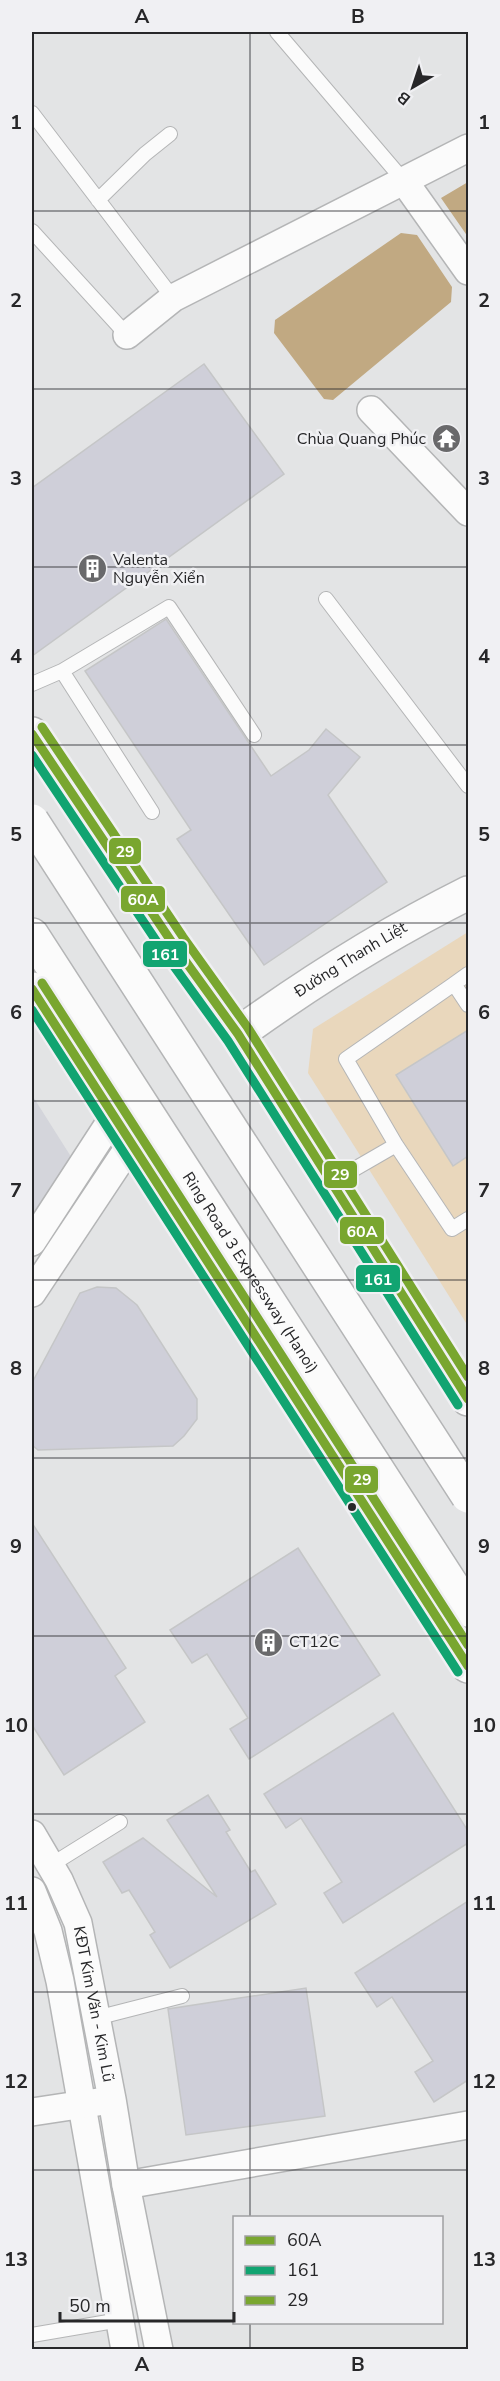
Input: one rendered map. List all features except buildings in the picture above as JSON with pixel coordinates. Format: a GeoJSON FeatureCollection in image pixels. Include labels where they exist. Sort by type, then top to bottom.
{"type":"FeatureCollection","features":[{"type":"Feature","properties":{"kind":"main road"},"geometry":{"type":"LineString","coordinates":[[32,736],[173,944],[238,1034],[468,1399]]}},
{"type":"Feature","properties":{"kind":"main road"},"geometry":{"type":"LineString","coordinates":[[32,821],[468,1496]]}},
{"type":"Feature","properties":{"kind":"main road","name":"Đường Thanh Liệt"},"geometry":{"type":"LineString","coordinates":[[238,1034],[293,995],[392,935],[468,893]]}},
{"type":"Feature","properties":{"kind":"main road","name":"Ring Road 3 Expressway (Hanoi)"},"geometry":{"type":"LineString","coordinates":[[32,935],[468,1610]]}},
{"type":"Feature","properties":{"kind":"main road"},"geometry":{"type":"LineString","coordinates":[[32,989],[468,1666]]}},
{"type":"Feature","properties":{"kind":"street"},"geometry":{"type":"LineString","coordinates":[[127,335],[173,298],[468,148]]}},
{"type":"Feature","properties":{"kind":"street"},"geometry":{"type":"LineString","coordinates":[[404,181],[468,271]]}},
{"type":"Feature","properties":{"kind":"street"},"geometry":{"type":"LineString","coordinates":[[371,410],[468,512]]}},
{"type":"Feature","properties":{"kind":"street"},"geometry":{"type":"LineString","coordinates":[[32,1242],[114,1116]]}},
{"type":"Feature","properties":{"kind":"street"},"geometry":{"type":"LineString","coordinates":[[32,1293],[131,1144]]}},
{"type":"Feature","properties":{"kind":"street","name":"KĐT Kim Văn - Kim Lũ"},"geometry":{"type":"LineString","coordinates":[[32,1834],[51,1866],[78,1923],[159,2349]]}},
{"type":"Feature","properties":{"kind":"street","name":"KĐT Kim Văn - Kim Lũ"},"geometry":{"type":"LineString","coordinates":[[32,1891],[48,1931],[60,1981],[125,2349]]}},
{"type":"Feature","properties":{"kind":"street"},"geometry":{"type":"LineString","coordinates":[[60,1981],[87,1975]]}},
{"type":"Feature","properties":{"kind":"street"},"geometry":{"type":"LineString","coordinates":[[32,2112],[112,2099]]}},
{"type":"Feature","properties":{"kind":"street"},"geometry":{"type":"LineString","coordinates":[[126,2185],[468,2125]]}},
{"type":"Feature","properties":{"kind":"lane"},"geometry":{"type":"LineString","coordinates":[[277,32],[404,181]]}},
{"type":"Feature","properties":{"kind":"lane"},"geometry":{"type":"LineString","coordinates":[[32,113],[173,298]]}},
{"type":"Feature","properties":{"kind":"lane"},"geometry":{"type":"LineString","coordinates":[[98,200],[144,154],[170,134]]}},
{"type":"Feature","properties":{"kind":"lane"},"geometry":{"type":"LineString","coordinates":[[33,236],[127,335]]}},
{"type":"Feature","properties":{"kind":"lane"},"geometry":{"type":"LineString","coordinates":[[326,599],[468,786]]}},
{"type":"Feature","properties":{"kind":"lane"},"geometry":{"type":"LineString","coordinates":[[32,684],[62,671],[169,607],[254,735]]}},
{"type":"Feature","properties":{"kind":"lane"},"geometry":{"type":"LineString","coordinates":[[62,671],[152,812]]}},
{"type":"Feature","properties":{"kind":"lane"},"geometry":{"type":"LineString","coordinates":[[468,974],[346,1059],[396,1144],[452,1229],[468,1219]]}},
{"type":"Feature","properties":{"kind":"lane"},"geometry":{"type":"LineString","coordinates":[[454,984],[468,1005]]}},
{"type":"Feature","properties":{"kind":"lane"},"geometry":{"type":"LineString","coordinates":[[332,1182],[396,1144]]}},
{"type":"Feature","properties":{"kind":"lane"},"geometry":{"type":"LineString","coordinates":[[51,1866],[120,1822]]}},
{"type":"Feature","properties":{"kind":"lane"},"geometry":{"type":"LineString","coordinates":[[96,2018],[182,1996]]}},
{"type":"Feature","properties":{"kind":"lane"},"geometry":{"type":"LineString","coordinates":[[32,2335],[120,2320]]}},
{"type":"Feature","properties":{"kind":"shaded area"},"geometry":{"type":"Polygon","coordinates":[[[468,182],[468,237],[441,198],[468,182]]]}},
{"type":"Feature","properties":{"kind":"shaded area"},"geometry":{"type":"Polygon","coordinates":[[[401,233],[417,235],[452,287],[451,302],[333,400],[324,399],[274,333],[275,320],[401,233]]]}},
{"type":"Feature","properties":{"kind":"shaded area"},"geometry":{"type":"Polygon","coordinates":[[[468,932],[468,1326],[308,1073],[313,1029],[468,932]]]}},
{"type":"Feature","properties":{"kind":"shaded area"},"geometry":{"type":"Polygon","coordinates":[[[32,1095],[75,1163],[32,1225],[32,1095]]]}},
{"type":"Feature","properties":{"kind":"transit line","name":"29"},"geometry":{"type":"LineString","coordinates":[[42,727],[183,937],[248,1028],[468,1377]]}},
{"type":"Feature","properties":{"kind":"transit line","name":"60A"},"geometry":{"type":"LineString","coordinates":[[32,734],[173,944],[238,1034],[468,1399]]}},
{"type":"Feature","properties":{"kind":"transit line","name":"161"},"geometry":{"type":"LineString","coordinates":[[32,755],[163,951],[228,1041],[458,1405]]}},
{"type":"Feature","properties":{"kind":"transit line","name":"29"},"geometry":{"type":"LineString","coordinates":[[42,983],[468,1645]]}},
{"type":"Feature","properties":{"kind":"transit line","name":"60A"},"geometry":{"type":"LineString","coordinates":[[32,989],[468,1666]]}},
{"type":"Feature","properties":{"kind":"transit line","name":"161"},"geometry":{"type":"LineString","coordinates":[[32,1010],[458,1672]]}},
{"type":"Feature","properties":{"kind":"place","name":"Chùa Quang Phúc"},"geometry":{"type":"Point","coordinates":[447,439]}},
{"type":"Feature","properties":{"kind":"place","name":"Valenta Nguyễn Xiển"},"geometry":{"type":"Point","coordinates":[92,569]}},
{"type":"Feature","properties":{"kind":"place","name":"CT12C"},"geometry":{"type":"Point","coordinates":[268,1642]}}]}
